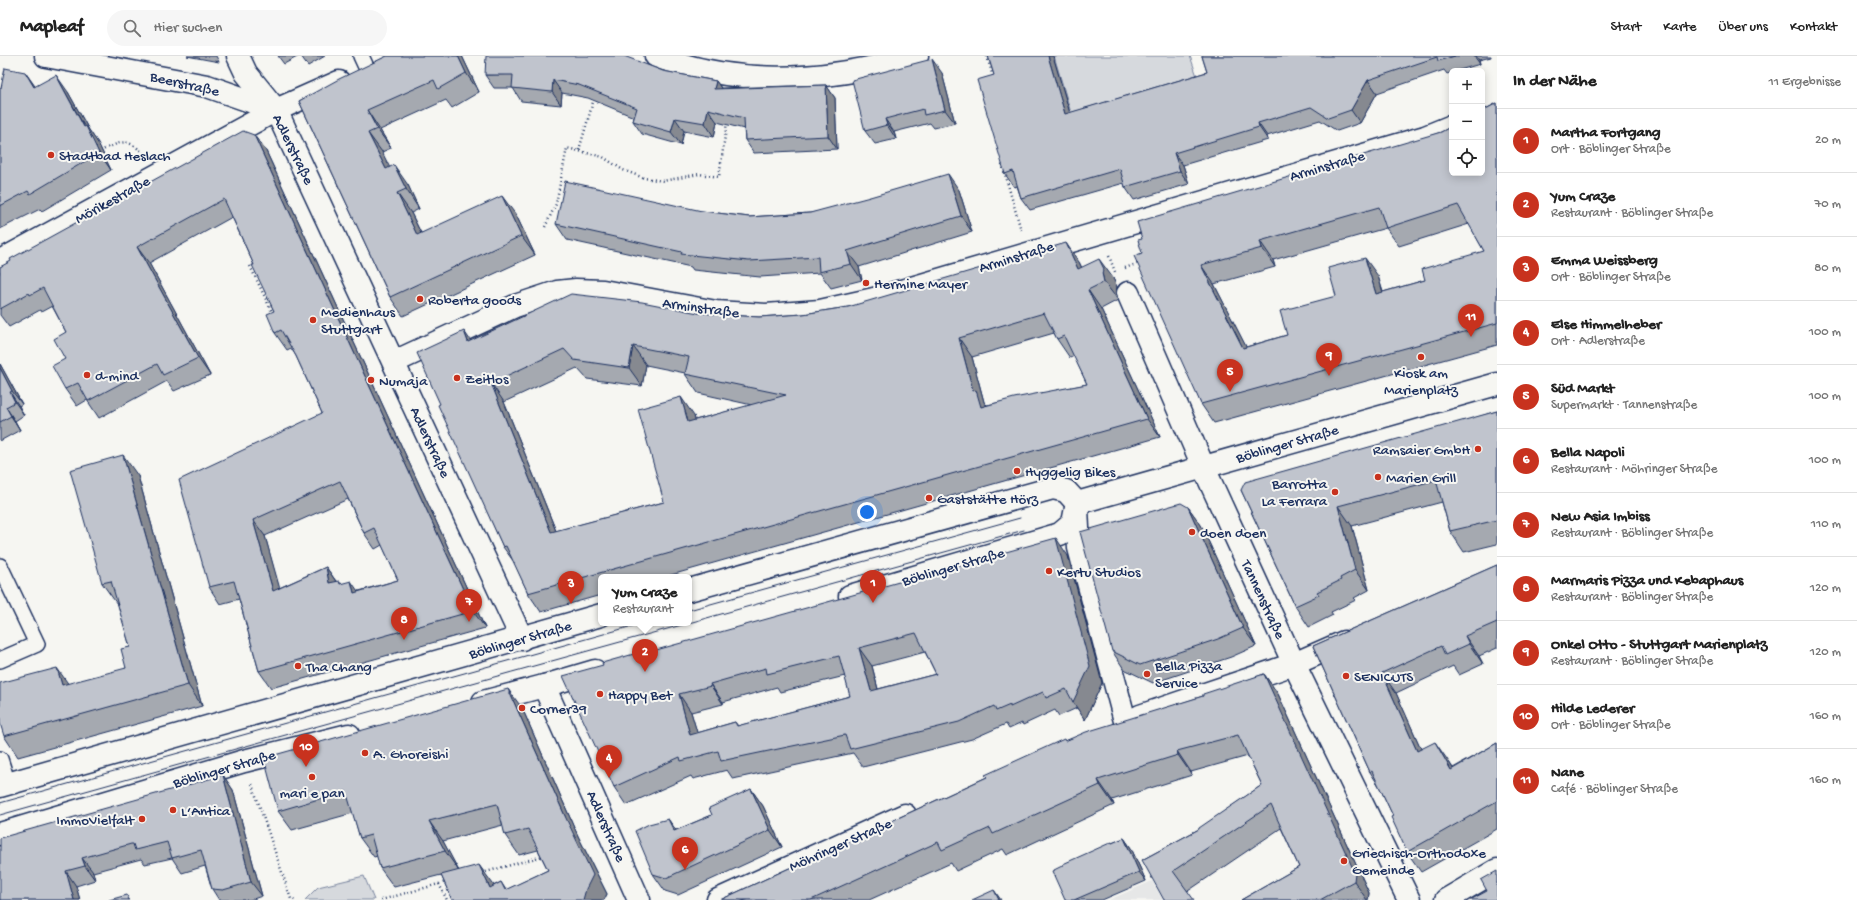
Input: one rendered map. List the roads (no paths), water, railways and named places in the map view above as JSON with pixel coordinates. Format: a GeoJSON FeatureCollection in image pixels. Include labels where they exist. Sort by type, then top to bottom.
{"type":"FeatureCollection","features":[{"type":"Feature","properties":{"kind":"street","name":"Beerstraße"},"geometry":{"type":"LineString","coordinates":[[46,56],[207,86],[276,110]]}},
{"type":"Feature","properties":{"kind":"street","name":"Adlerstraße"},"geometry":{"type":"LineString","coordinates":[[238,56],[246,73],[276,110],[522,639]]}},
{"type":"Feature","properties":{"kind":"street"},"geometry":{"type":"LineString","coordinates":[[656,56],[676,64],[734,76],[788,79],[858,71],[917,56]]}},
{"type":"Feature","properties":{"kind":"street","name":"Mörikestraße"},"geometry":{"type":"LineString","coordinates":[[0,261],[276,110],[371,62]]}},
{"type":"Feature","properties":{"kind":"street","name":"Arminstraße"},"geometry":{"type":"LineString","coordinates":[[394,362],[515,306],[557,292],[576,290],[603,291],[716,312],[766,315],[820,311],[874,299],[1425,137],[1449,127]]}},
{"type":"Feature","properties":{"kind":"street","name":"Tannenstraße"},"geometry":{"type":"LineString","coordinates":[[1128,293],[1203,466],[1294,664],[1409,900]]}},
{"type":"Feature","properties":{"kind":"street","name":"Böblinger Straße"},"geometry":{"type":"LineString","coordinates":[[832,601],[1060,534],[1074,522],[1077,503],[1203,466],[1497,384]]}},
{"type":"Feature","properties":{"kind":"street"},"geometry":{"type":"LineString","coordinates":[[692,589],[1053,488],[1066,491],[1077,503],[1080,548],[1125,721]]}},
{"type":"Feature","properties":{"kind":"street","name":"Böblinger Straße"},"geometry":{"type":"LineString","coordinates":[[4,785],[522,639],[598,616]]}},
{"type":"Feature","properties":{"kind":"street"},"geometry":{"type":"LineString","coordinates":[[1104,729],[1294,664],[1359,635]]}},
{"type":"Feature","properties":{"kind":"street"},"geometry":{"type":"LineString","coordinates":[[467,706],[612,666]]}},
{"type":"Feature","properties":{"kind":"street","name":"Adlerstraße"},"geometry":{"type":"LineString","coordinates":[[544,686],[639,900]]}},
{"type":"Feature","properties":{"kind":"street","name":"Böblinger Straße"},"geometry":{"type":"LineString","coordinates":[[0,834],[244,761],[367,730]]}},
{"type":"Feature","properties":{"kind":"street","name":"Möhringer Straße"},"geometry":{"type":"LineString","coordinates":[[718,900],[925,806]]}},
{"type":"Feature","properties":{"kind":"street"},"geometry":{"type":"LineString","coordinates":[[1446,900],[1497,870]]}},
{"type":"Feature","properties":{"kind":"lane"},"geometry":{"type":"LineString","coordinates":[[0,566],[37,644],[0,660]]}},
{"type":"Feature","properties":{"kind":"lane"},"geometry":{"type":"LineString","coordinates":[[0,758],[4,785]]}},
{"type":"Feature","properties":{"kind":"tram line"},"geometry":{"type":"LineString","coordinates":[[692,609],[1020,518]]}},
{"type":"Feature","properties":{"kind":"tram line"},"geometry":{"type":"LineString","coordinates":[[692,622],[1024,530]]}},
{"type":"Feature","properties":{"kind":"tram line"},"geometry":{"type":"LineString","coordinates":[[0,803],[632,626]]}},
{"type":"Feature","properties":{"kind":"tram line"},"geometry":{"type":"LineString","coordinates":[[0,815],[679,626]]}},
{"type":"Feature","properties":{"kind":"place","name":"Stadtbad Heslach"},"geometry":{"type":"Point","coordinates":[51,155]}},
{"type":"Feature","properties":{"kind":"place","name":"Hermine Mayer"},"geometry":{"type":"Point","coordinates":[866,283]}},
{"type":"Feature","properties":{"kind":"place","name":"Roberta goods"},"geometry":{"type":"Point","coordinates":[420,299]}},
{"type":"Feature","properties":{"kind":"place","name":"Medienhaus Stuttgart"},"geometry":{"type":"Point","coordinates":[313,320]}},
{"type":"Feature","properties":{"kind":"place","name":"Nane"},"geometry":{"type":"Point","coordinates":[1471,337]}},
{"type":"Feature","properties":{"kind":"place","name":"Kiosk am Marienplatz"},"geometry":{"type":"Point","coordinates":[1421,357]}},
{"type":"Feature","properties":{"kind":"place","name":"d-mind"},"geometry":{"type":"Point","coordinates":[87,375]}},
{"type":"Feature","properties":{"kind":"place","name":"Onkel Otto - Stuttgart Marienplatz"},"geometry":{"type":"Point","coordinates":[1329,376]}},
{"type":"Feature","properties":{"kind":"place","name":"Zeitlos"},"geometry":{"type":"Point","coordinates":[457,378]}},
{"type":"Feature","properties":{"kind":"place","name":"Numaja"},"geometry":{"type":"Point","coordinates":[371,380]}},
{"type":"Feature","properties":{"kind":"place","name":"Süd Markt"},"geometry":{"type":"Point","coordinates":[1230,392]}},
{"type":"Feature","properties":{"kind":"place","name":"Ramsaier GmbH"},"geometry":{"type":"Point","coordinates":[1478,449]}},
{"type":"Feature","properties":{"kind":"place","name":"Hyggelig Bikes"},"geometry":{"type":"Point","coordinates":[1017,471]}},
{"type":"Feature","properties":{"kind":"place","name":"Marien Grill"},"geometry":{"type":"Point","coordinates":[1378,477]}},
{"type":"Feature","properties":{"kind":"place","name":"Barrotta La Ferrara"},"geometry":{"type":"Point","coordinates":[1335,492]}},
{"type":"Feature","properties":{"kind":"place","name":"Gaststätte Hörz"},"geometry":{"type":"Point","coordinates":[929,498]}},
{"type":"Feature","properties":{"kind":"place","name":"doen doen"},"geometry":{"type":"Point","coordinates":[1192,532]}},
{"type":"Feature","properties":{"kind":"place","name":"Kertu Studios"},"geometry":{"type":"Point","coordinates":[1049,571]}},
{"type":"Feature","properties":{"kind":"place","name":"Martha Fortgang"},"geometry":{"type":"Point","coordinates":[873,603]}},
{"type":"Feature","properties":{"kind":"place","name":"Emma Weissberg"},"geometry":{"type":"Point","coordinates":[571,604]}},
{"type":"Feature","properties":{"kind":"place","name":"New Asia Imbiss"},"geometry":{"type":"Point","coordinates":[469,622]}},
{"type":"Feature","properties":{"kind":"place","name":"Marmaris Pizza und Kebaphaus"},"geometry":{"type":"Point","coordinates":[404,640]}},
{"type":"Feature","properties":{"kind":"place","name":"Tha Chang"},"geometry":{"type":"Point","coordinates":[298,666]}},
{"type":"Feature","properties":{"kind":"place","name":"Yum Craze"},"geometry":{"type":"Point","coordinates":[645,672]}},
{"type":"Feature","properties":{"kind":"place","name":"Bella Pizza Service"},"geometry":{"type":"Point","coordinates":[1147,674]}},
{"type":"Feature","properties":{"kind":"place","name":"SENICUTS"},"geometry":{"type":"Point","coordinates":[1346,676]}},
{"type":"Feature","properties":{"kind":"place","name":"Happy Bet"},"geometry":{"type":"Point","coordinates":[600,694]}},
{"type":"Feature","properties":{"kind":"place","name":"Corner39"},"geometry":{"type":"Point","coordinates":[522,708]}},
{"type":"Feature","properties":{"kind":"place","name":"A. Ghoreishi"},"geometry":{"type":"Point","coordinates":[365,753]}},
{"type":"Feature","properties":{"kind":"place","name":"Hilde Lederer"},"geometry":{"type":"Point","coordinates":[306,767]}},
{"type":"Feature","properties":{"kind":"place","name":"mari e pan"},"geometry":{"type":"Point","coordinates":[312,777]}},
{"type":"Feature","properties":{"kind":"place","name":"Else Himmelheber"},"geometry":{"type":"Point","coordinates":[609,778]}},
{"type":"Feature","properties":{"kind":"place","name":"L‘Antica"},"geometry":{"type":"Point","coordinates":[173,810]}},
{"type":"Feature","properties":{"kind":"place","name":"ImmoVielfalt"},"geometry":{"type":"Point","coordinates":[142,819]}},
{"type":"Feature","properties":{"kind":"place","name":"Griechisch-Orthodoxe Gemeinde"},"geometry":{"type":"Point","coordinates":[1344,861]}},
{"type":"Feature","properties":{"kind":"place","name":"Bella Napoli"},"geometry":{"type":"Point","coordinates":[685,870]}}]}
